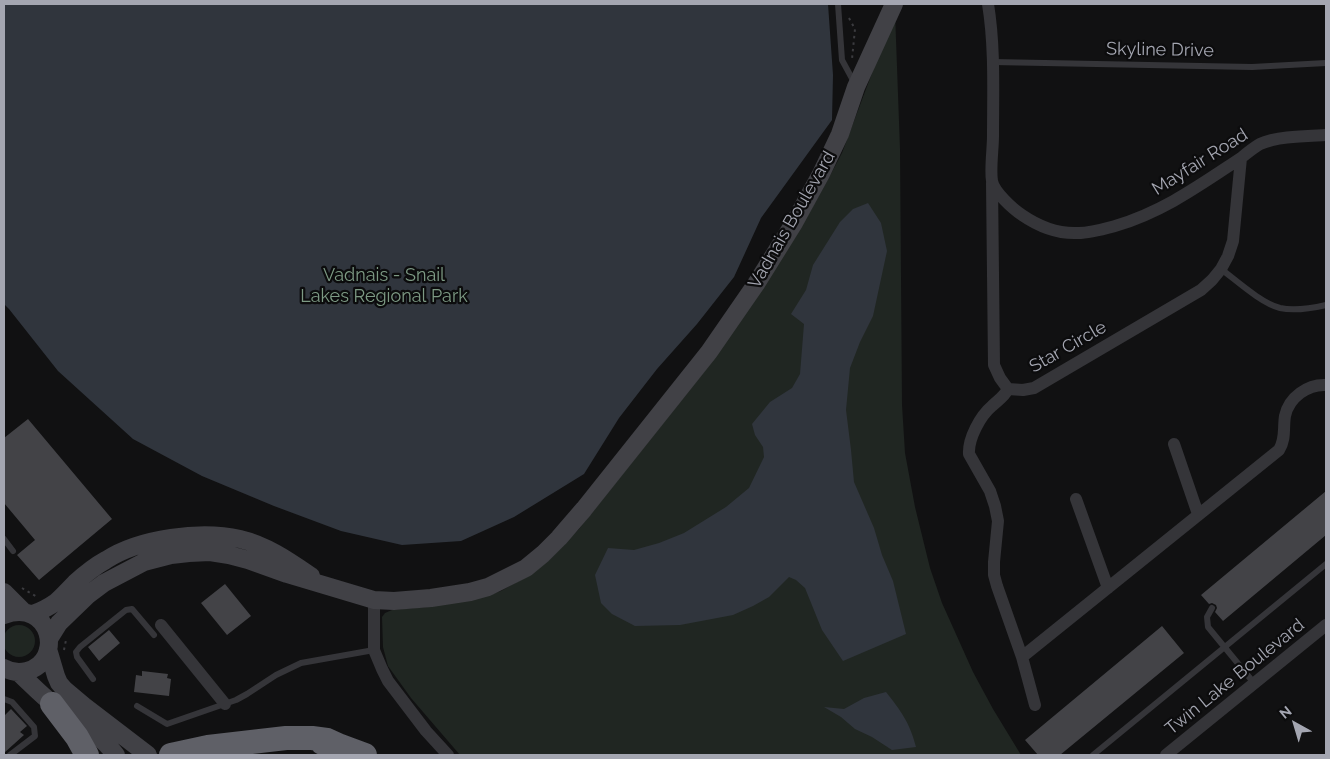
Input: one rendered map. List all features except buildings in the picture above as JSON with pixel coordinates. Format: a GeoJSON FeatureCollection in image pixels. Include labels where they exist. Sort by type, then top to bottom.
{"type":"FeatureCollection","features":[{"type":"Feature","properties":{"kind":"highway"},"geometry":{"type":"LineString","coordinates":[[52,704],[77,737],[87,755]]}},
{"type":"Feature","properties":{"kind":"highway"},"geometry":{"type":"LineString","coordinates":[[171,755],[208,747],[286,738],[327,740],[365,755]]}},
{"type":"Feature","properties":{"kind":"highway"},"geometry":{"type":"LineString","coordinates":[[250,755],[271,748],[302,742],[338,745]]}},
{"type":"Feature","properties":{"kind":"street","name":"Vadnais Boulevard"},"geometry":{"type":"LineString","coordinates":[[169,547],[189,553],[210,552],[248,560],[286,574],[374,600],[394,601],[431,598],[470,592],[488,587],[526,568],[559,538],[676,394],[756,284],[794,223],[825,166],[840,134],[853,81],[894,4]]}},
{"type":"Feature","properties":{"kind":"street"},"geometry":{"type":"LineString","coordinates":[[988,4],[993,62],[994,365],[1008,389],[1005,395],[991,406],[983,416],[969,448],[969,454],[990,491],[995,506],[998,521],[994,575],[996,586],[1022,657],[1035,705]]}},
{"type":"Feature","properties":{"kind":"street","name":"Mayfair Road"},"geometry":{"type":"LineString","coordinates":[[992,183],[1006,201],[1032,222],[1055,230],[1079,233],[1122,224],[1178,200],[1261,144],[1274,140],[1326,134]]}},
{"type":"Feature","properties":{"kind":"street","name":"Star Circle"},"geometry":{"type":"LineString","coordinates":[[1008,389],[1023,390],[1034,388],[1200,290],[1212,280],[1228,256],[1233,241],[1241,158]]}},
{"type":"Feature","properties":{"kind":"street"},"geometry":{"type":"LineString","coordinates":[[1022,657],[1279,450],[1283,444],[1285,416],[1294,398],[1303,390],[1313,386],[1326,385]]}},
{"type":"Feature","properties":{"kind":"street"},"geometry":{"type":"LineString","coordinates":[[1174,444],[1198,514]]}},
{"type":"Feature","properties":{"kind":"street"},"geometry":{"type":"LineString","coordinates":[[1076,499],[1108,588]]}},
{"type":"Feature","properties":{"kind":"street"},"geometry":{"type":"LineString","coordinates":[[4,615],[13,612],[28,613],[56,602],[85,574],[112,556],[134,546],[169,547]]}},
{"type":"Feature","properties":{"kind":"street"},"geometry":{"type":"LineString","coordinates":[[148,755],[65,690],[56,676],[54,647],[59,623],[88,595],[104,583],[169,547]]}},
{"type":"Feature","properties":{"kind":"street"},"geometry":{"type":"LineString","coordinates":[[10,589],[28,613],[41,621],[54,647]]}},
{"type":"Feature","properties":{"kind":"street"},"geometry":{"type":"LineString","coordinates":[[374,600],[374,650],[380,665],[388,681],[426,731],[448,755]]}},
{"type":"Feature","properties":{"kind":"street","name":"Twin Lake Boulevard"},"geometry":{"type":"LineString","coordinates":[[1166,755],[1326,625]]}},
{"type":"Feature","properties":{"kind":"street"},"geometry":{"type":"LineString","coordinates":[[158,630],[225,704]]}},
{"type":"Feature","properties":{"kind":"street"},"geometry":{"type":"LineString","coordinates":[[9,671],[29,671],[38,666],[54,647]]}},
{"type":"Feature","properties":{"kind":"street"},"geometry":{"type":"LineString","coordinates":[[9,671],[52,704],[95,733],[116,755]]}},
{"type":"Feature","properties":{"kind":"lane"},"geometry":{"type":"LineString","coordinates":[[838,4],[842,60],[853,81]]}},
{"type":"Feature","properties":{"kind":"lane","name":"Skyline Drive"},"geometry":{"type":"LineString","coordinates":[[993,62],[1252,67],[1326,63]]}},
{"type":"Feature","properties":{"kind":"lane"},"geometry":{"type":"LineString","coordinates":[[1221,269],[1264,301],[1280,308],[1307,309],[1326,305]]}},
{"type":"Feature","properties":{"kind":"lane"},"geometry":{"type":"LineString","coordinates":[[4,539],[13,551]]}},
{"type":"Feature","properties":{"kind":"lane"},"geometry":{"type":"LineString","coordinates":[[1093,755],[1326,564]]}},
{"type":"Feature","properties":{"kind":"lane"},"geometry":{"type":"LineString","coordinates":[[1212,608],[1207,617],[1208,627],[1254,683]]}},
{"type":"Feature","properties":{"kind":"lane"},"geometry":{"type":"LineString","coordinates":[[93,679],[77,657],[76,652],[126,610],[132,609],[158,630]]}},
{"type":"Feature","properties":{"kind":"lane"},"geometry":{"type":"LineString","coordinates":[[137,706],[167,724],[236,700],[271,678],[301,663],[374,650]]}},
{"type":"Feature","properties":{"kind":"lane"},"geometry":{"type":"LineString","coordinates":[[4,700],[12,702],[34,727],[35,736],[10,755]]}},
{"type":"Feature","properties":{"kind":"path"},"geometry":{"type":"LineString","coordinates":[[848,16],[855,29],[853,81]]}},
{"type":"Feature","properties":{"kind":"path"},"geometry":{"type":"LineString","coordinates":[[10,589],[37,597],[44,595]]}},
{"type":"Feature","properties":{"kind":"path"},"geometry":{"type":"LineString","coordinates":[[54,647],[64,646],[68,635]]}},
{"type":"Feature","properties":{"kind":"shaded area","name":"Vadnais - Snail Lakes Regional Park"},"geometry":{"type":"Polygon","coordinates":[[[4,4],[828,4],[833,75],[832,120],[761,218],[734,277],[697,324],[657,369],[619,418],[584,474],[514,517],[461,541],[402,545],[341,531],[274,506],[202,476],[133,439],[58,371],[4,304],[4,4]]]}},
{"type":"Feature","properties":{"kind":"shaded area"},"geometry":{"type":"Polygon","coordinates":[[[895,12],[900,149],[902,405],[905,453],[915,507],[930,568],[942,603],[973,672],[1021,755],[460,755],[411,698],[388,666],[383,647],[382,617],[385,613],[392,610],[427,607],[490,595],[501,591],[533,573],[549,560],[579,529],[711,363],[796,236],[842,153],[895,12]]]}},
{"type":"Feature","properties":{"kind":"shaded area"},"geometry":{"type":"Polygon","coordinates":[[[868,203],[881,223],[887,251],[873,316],[850,368],[846,410],[854,482],[874,528],[882,555],[893,581],[906,634],[843,661],[822,630],[805,588],[789,577],[769,597],[733,615],[680,625],[635,626],[612,614],[601,603],[595,575],[608,548],[634,550],[684,533],[726,507],[749,488],[764,457],[763,447],[755,435],[752,424],[770,402],[792,388],[800,374],[804,324],[791,314],[806,290],[813,265],[840,222],[853,209],[868,203]]]}},
{"type":"Feature","properties":{"kind":"shaded area"},"geometry":{"type":"Polygon","coordinates":[[[19,625],[25,626],[30,630],[34,635],[34,647],[30,652],[25,656],[19,657],[13,656],[8,652],[4,647],[3,641],[4,635],[8,630],[13,626],[19,625]]]}},
{"type":"Feature","properties":{"kind":"shaded area"},"geometry":{"type":"Polygon","coordinates":[[[886,692],[904,718],[916,747],[892,750],[855,729],[841,717],[824,707],[844,709],[864,698],[886,692]]]}}]}
